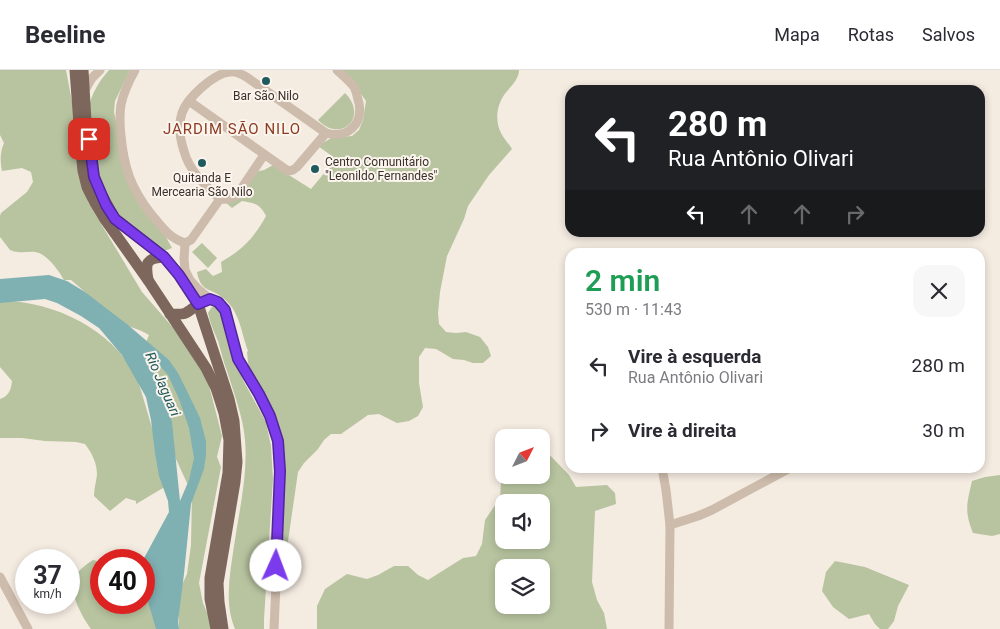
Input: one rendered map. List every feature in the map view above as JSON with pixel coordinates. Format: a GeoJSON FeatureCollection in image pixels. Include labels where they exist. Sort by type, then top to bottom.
{"type":"FeatureCollection","features":[{"type":"Feature","properties":{"kind":"main road"},"geometry":{"type":"LineString","coordinates":[[75,70],[83,171],[87,187],[94,203],[206,368],[216,388],[224,413],[229,440],[228,473],[210,578],[210,599],[216,629]]}},
{"type":"Feature","properties":{"kind":"main road"},"geometry":{"type":"LineString","coordinates":[[83,70],[86,121],[94,177],[106,205],[115,219],[164,257],[179,275],[198,304],[229,399],[234,421],[237,462],[218,583],[224,629]]}},
{"type":"Feature","properties":{"kind":"main road"},"geometry":{"type":"LineString","coordinates":[[148,280],[147,263],[151,259],[164,257]]}},
{"type":"Feature","properties":{"kind":"main road"},"geometry":{"type":"LineString","coordinates":[[170,314],[181,315],[188,313],[198,304]]}},
{"type":"Feature","properties":{"kind":"street"},"geometry":{"type":"LineString","coordinates":[[84,90],[100,70]]}},
{"type":"Feature","properties":{"kind":"street"},"geometry":{"type":"LineString","coordinates":[[135,70],[127,85],[121,105],[120,125],[123,156],[127,172],[143,203],[167,233],[175,240],[185,243],[191,240],[220,199]]}},
{"type":"Feature","properties":{"kind":"street"},"geometry":{"type":"LineString","coordinates":[[264,155],[237,194],[227,200],[220,199],[191,169],[187,160],[180,127],[183,110],[198,92],[215,78],[221,74],[231,72],[248,78],[326,133],[340,135],[354,126],[359,116],[360,108],[354,87],[337,70]]}},
{"type":"Feature","properties":{"kind":"street"},"geometry":{"type":"LineString","coordinates":[[189,101],[288,171],[297,168],[326,133]]}},
{"type":"Feature","properties":{"kind":"street"},"geometry":{"type":"LineString","coordinates":[[185,243],[185,270],[198,290],[210,299],[218,302],[225,310],[238,359],[270,416],[278,441],[280,471],[274,629]]}},
{"type":"Feature","properties":{"kind":"street"},"geometry":{"type":"LineString","coordinates":[[198,304],[210,299]]}},
{"type":"Feature","properties":{"kind":"street"},"geometry":{"type":"LineString","coordinates":[[663,473],[670,525],[670,629]]}},
{"type":"Feature","properties":{"kind":"street"},"geometry":{"type":"LineString","coordinates":[[670,525],[712,510],[781,473]]}},
{"type":"Feature","properties":{"kind":"street"},"geometry":{"type":"LineString","coordinates":[[0,577],[24,628]]}},
{"type":"Feature","properties":{"kind":"green space"},"geometry":{"type":"Polygon","coordinates":[[[0,70],[66,70],[83,160],[88,202],[142,292],[203,362],[222,436],[217,457],[221,467],[199,583],[203,603],[214,629],[179,629],[178,608],[182,585],[187,574],[191,545],[192,494],[170,446],[162,384],[150,365],[145,345],[149,335],[121,322],[71,280],[64,280],[43,255],[34,252],[10,250],[0,237],[1,213],[27,192],[33,182],[31,172],[22,168],[2,171],[1,157],[4,143],[0,135],[0,70]]]}},
{"type":"Feature","properties":{"kind":"green space"},"geometry":{"type":"Polygon","coordinates":[[[109,70],[130,70],[115,101],[114,112],[125,164],[154,222],[172,248],[162,252],[115,216],[96,176],[89,106],[102,78],[109,70]]]}},
{"type":"Feature","properties":{"kind":"green space"},"geometry":{"type":"Polygon","coordinates":[[[340,70],[519,70],[515,81],[501,100],[497,116],[501,133],[512,149],[489,175],[468,206],[447,256],[440,292],[439,324],[446,332],[466,332],[480,337],[488,347],[491,356],[483,363],[473,363],[453,359],[436,349],[425,348],[419,357],[419,383],[423,407],[418,416],[409,421],[397,423],[379,414],[368,415],[341,434],[331,434],[324,440],[298,472],[287,548],[287,568],[277,567],[277,485],[274,474],[273,432],[249,372],[248,351],[237,315],[229,303],[204,287],[197,272],[206,269],[213,276],[222,272],[221,262],[247,243],[266,216],[262,209],[250,202],[242,201],[232,208],[224,201],[255,172],[273,165],[311,189],[336,159],[318,146],[331,138],[352,136],[359,130],[363,120],[366,101],[340,70]]]}},
{"type":"Feature","properties":{"kind":"green space"},"geometry":{"type":"Polygon","coordinates":[[[345,93],[352,102],[353,118],[349,125],[343,128],[327,127],[318,120],[345,93]]]}},
{"type":"Feature","properties":{"kind":"green space"},"geometry":{"type":"Polygon","coordinates":[[[202,243],[217,258],[208,268],[192,252],[202,243]]]}},
{"type":"Feature","properties":{"kind":"green space"},"geometry":{"type":"Polygon","coordinates":[[[0,301],[20,302],[60,312],[96,332],[126,360],[137,377],[168,487],[136,504],[136,501],[126,498],[110,511],[94,496],[97,475],[96,466],[85,444],[22,438],[0,438],[0,399],[9,392],[12,381],[0,367],[0,301]]]}},
{"type":"Feature","properties":{"kind":"green space"},"geometry":{"type":"Polygon","coordinates":[[[215,305],[221,306],[234,357],[244,382],[266,422],[271,446],[273,479],[264,629],[235,629],[230,609],[230,578],[246,453],[238,405],[208,313],[215,305]]]}},
{"type":"Feature","properties":{"kind":"green space"},"geometry":{"type":"Polygon","coordinates":[[[550,455],[569,475],[576,487],[607,485],[615,493],[616,504],[595,511],[592,582],[597,600],[604,613],[607,629],[317,629],[317,606],[325,589],[347,574],[367,579],[394,566],[408,566],[418,575],[428,580],[463,558],[476,556],[482,544],[485,520],[495,505],[495,549],[550,549],[550,494],[500,494],[501,484],[550,484],[550,455]]]}},
{"type":"Feature","properties":{"kind":"green space"},"geometry":{"type":"Polygon","coordinates":[[[1000,475],[1000,534],[992,536],[973,533],[968,519],[967,507],[972,481],[1000,475]]]}},
{"type":"Feature","properties":{"kind":"green space"},"geometry":{"type":"Polygon","coordinates":[[[835,561],[865,567],[909,585],[898,606],[894,621],[888,629],[880,629],[869,614],[849,619],[833,607],[822,591],[826,572],[835,561]]]}},
{"type":"Feature","properties":{"kind":"green space"},"geometry":{"type":"Polygon","coordinates":[[[90,562],[90,614],[155,614],[159,629],[91,629],[80,610],[80,570],[90,562]]]}},
{"type":"Feature","properties":{"kind":"water"},"geometry":{"type":"Polygon","coordinates":[[[49,275],[67,281],[85,292],[128,325],[169,360],[178,373],[200,418],[206,441],[204,469],[191,504],[178,621],[179,629],[156,629],[152,614],[155,614],[155,549],[149,549],[169,512],[168,501],[159,476],[146,397],[122,355],[99,328],[81,316],[57,303],[45,299],[0,303],[0,279],[49,275]],[[149,354],[150,363],[164,394],[172,422],[180,501],[189,480],[194,458],[189,428],[168,375],[149,354]]]}},
{"type":"Feature","properties":{"kind":"place","name":"Bar São Nilo"},"geometry":{"type":"Point","coordinates":[266,81]}},
{"type":"Feature","properties":{"kind":"place","name":"Quitanda E Mercearia São Nilo"},"geometry":{"type":"Point","coordinates":[202,163]}},
{"type":"Feature","properties":{"kind":"place","name":"Centro Comunitário \"Leonildo Fernandes\""},"geometry":{"type":"Point","coordinates":[315,169]}},
{"type":"Feature","properties":{"kind":"district","name":"JARDIM SÃO NILO"},"geometry":{"type":"Point","coordinates":[232,129]}},
{"type":"Feature","properties":{"kind":"route"},"geometry":{"type":"LineString","coordinates":[[89,139],[94,177],[106,205],[115,219],[169,262],[198,304],[210,299],[218,302],[225,310],[238,359],[270,416],[278,441],[280,471],[276,566]]}},
{"type":"Feature","properties":{"kind":"water label","name":"Rio Jaguari"},"geometry":{"type":"Point","coordinates":[163,384]}}]}
